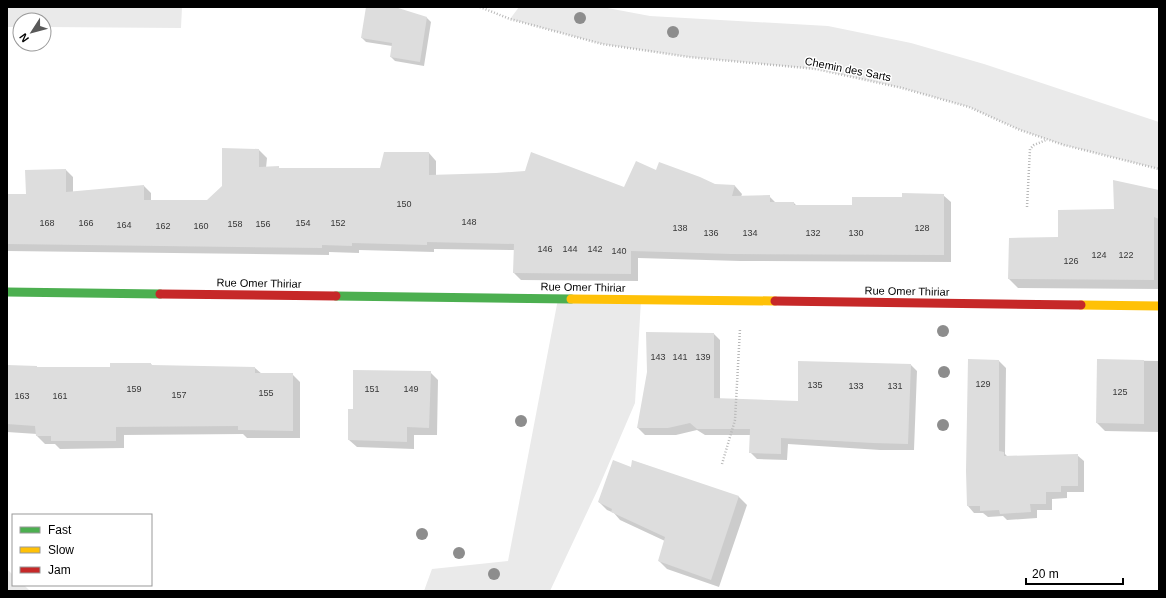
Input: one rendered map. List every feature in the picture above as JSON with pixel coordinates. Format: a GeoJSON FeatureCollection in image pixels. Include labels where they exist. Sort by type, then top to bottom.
{"type":"FeatureCollection","features":[{"type":"Feature","properties":{"kind":"street","name":"Rue Omer Thiriar"},"geometry":{"type":"LineString","coordinates":[[7,292],[1159,306]]}},
{"type":"Feature","properties":{"kind":"path","name":"Chemin des Sarts"},"geometry":{"type":"LineString","coordinates":[[480,7],[510,19],[602,44],[689,58],[816,69],[902,88],[969,107],[1020,130],[1064,145],[1159,169]]}},
{"type":"Feature","properties":{"kind":"path"},"geometry":{"type":"LineString","coordinates":[[1027,207],[1030,149],[1034,144],[1048,139]]}},
{"type":"Feature","properties":{"kind":"path"},"geometry":{"type":"LineString","coordinates":[[722,464],[735,420],[741,301]]}},
{"type":"Feature","properties":{"kind":"shaded area"},"geometry":{"type":"Polygon","coordinates":[[[7,7],[182,7],[181,28],[52,27],[52,12],[12,12],[12,27],[7,27],[7,7]]]}},
{"type":"Feature","properties":{"kind":"shaded area"},"geometry":{"type":"Polygon","coordinates":[[[519,7],[602,7],[650,16],[828,26],[911,43],[984,64],[1159,122],[1159,169],[1064,145],[1020,130],[969,107],[902,88],[816,69],[689,57],[602,44],[510,19],[519,7]]]}},
{"type":"Feature","properties":{"kind":"shaded area"},"geometry":{"type":"Polygon","coordinates":[[[558,299],[641,300],[635,403],[598,489],[550,591],[424,591],[432,569],[508,561],[558,299]]]}},
{"type":"Feature","properties":{"kind":"shaded area"},"geometry":{"type":"Polygon","coordinates":[[[8,570],[12,574],[12,586],[25,586],[30,591],[7,591],[8,570]]]}},
{"type":"Feature","properties":{"kind":"building"},"geometry":{"type":"Polygon","coordinates":[[[366,7],[395,7],[427,17],[420,62],[390,57],[392,43],[361,38],[366,7]]]}},
{"type":"Feature","properties":{"kind":"building"},"geometry":{"type":"Polygon","coordinates":[[[222,148],[259,149],[259,167],[279,166],[279,168],[380,168],[384,152],[429,152],[429,175],[525,171],[531,152],[624,187],[636,161],[656,170],[659,162],[715,184],[735,185],[732,196],[770,195],[770,202],[794,202],[794,205],[852,205],[852,197],[902,197],[902,193],[944,194],[944,255],[731,254],[631,251],[631,274],[513,273],[514,244],[427,242],[427,245],[352,243],[352,246],[322,245],[322,248],[7,244],[7,194],[26,194],[25,170],[66,169],[66,192],[144,185],[144,200],[207,200],[222,186],[222,148]]]}},
{"type":"Feature","properties":{"kind":"building"},"geometry":{"type":"Polygon","coordinates":[[[1113,180],[1159,190],[1159,219],[1154,217],[1154,280],[1008,279],[1009,238],[1058,237],[1058,210],[1114,209],[1113,180]]]}},
{"type":"Feature","properties":{"kind":"building"},"geometry":{"type":"Polygon","coordinates":[[[646,332],[714,333],[714,398],[798,401],[798,361],[911,364],[908,444],[781,438],[781,454],[749,453],[750,429],[697,429],[690,423],[668,428],[637,428],[647,372],[646,332]]]}},
{"type":"Feature","properties":{"kind":"building"},"geometry":{"type":"Polygon","coordinates":[[[968,359],[999,360],[999,451],[1004,452],[1004,456],[1078,454],[1078,486],[1061,486],[1061,492],[1046,492],[1046,504],[1030,504],[1031,512],[1000,514],[999,510],[980,511],[980,506],[967,506],[966,471],[968,359]]]}},
{"type":"Feature","properties":{"kind":"building"},"geometry":{"type":"Polygon","coordinates":[[[1097,359],[1144,360],[1144,424],[1096,423],[1097,359]]]}},
{"type":"Feature","properties":{"kind":"building"},"geometry":{"type":"Polygon","coordinates":[[[110,363],[255,367],[255,373],[293,373],[293,431],[238,430],[238,426],[116,427],[116,441],[51,441],[51,436],[36,436],[35,426],[7,424],[7,365],[37,367],[110,367],[110,363]]]}},
{"type":"Feature","properties":{"kind":"building"},"geometry":{"type":"Polygon","coordinates":[[[353,370],[431,371],[429,428],[407,427],[407,442],[348,440],[348,409],[353,409],[353,370]]]}},
{"type":"Feature","properties":{"kind":"building"},"geometry":{"type":"Polygon","coordinates":[[[613,460],[631,467],[632,460],[739,496],[711,580],[658,561],[665,537],[611,512],[612,509],[598,502],[613,460]]]}},
{"type":"Feature","properties":{"kind":"traffic: fast"},"geometry":{"type":"LineString","coordinates":[[7,292],[160,294]]}},
{"type":"Feature","properties":{"kind":"traffic: fast"},"geometry":{"type":"LineString","coordinates":[[336,296],[571,299]]}},
{"type":"Feature","properties":{"kind":"traffic: slow"},"geometry":{"type":"LineString","coordinates":[[571,299],[775,301]]}},
{"type":"Feature","properties":{"kind":"traffic: slow"},"geometry":{"type":"LineString","coordinates":[[1081,305],[1159,306]]}},
{"type":"Feature","properties":{"kind":"traffic: jam"},"geometry":{"type":"LineString","coordinates":[[160,294],[336,296]]}},
{"type":"Feature","properties":{"kind":"traffic: jam"},"geometry":{"type":"LineString","coordinates":[[775,301],[1081,305]]}}]}
